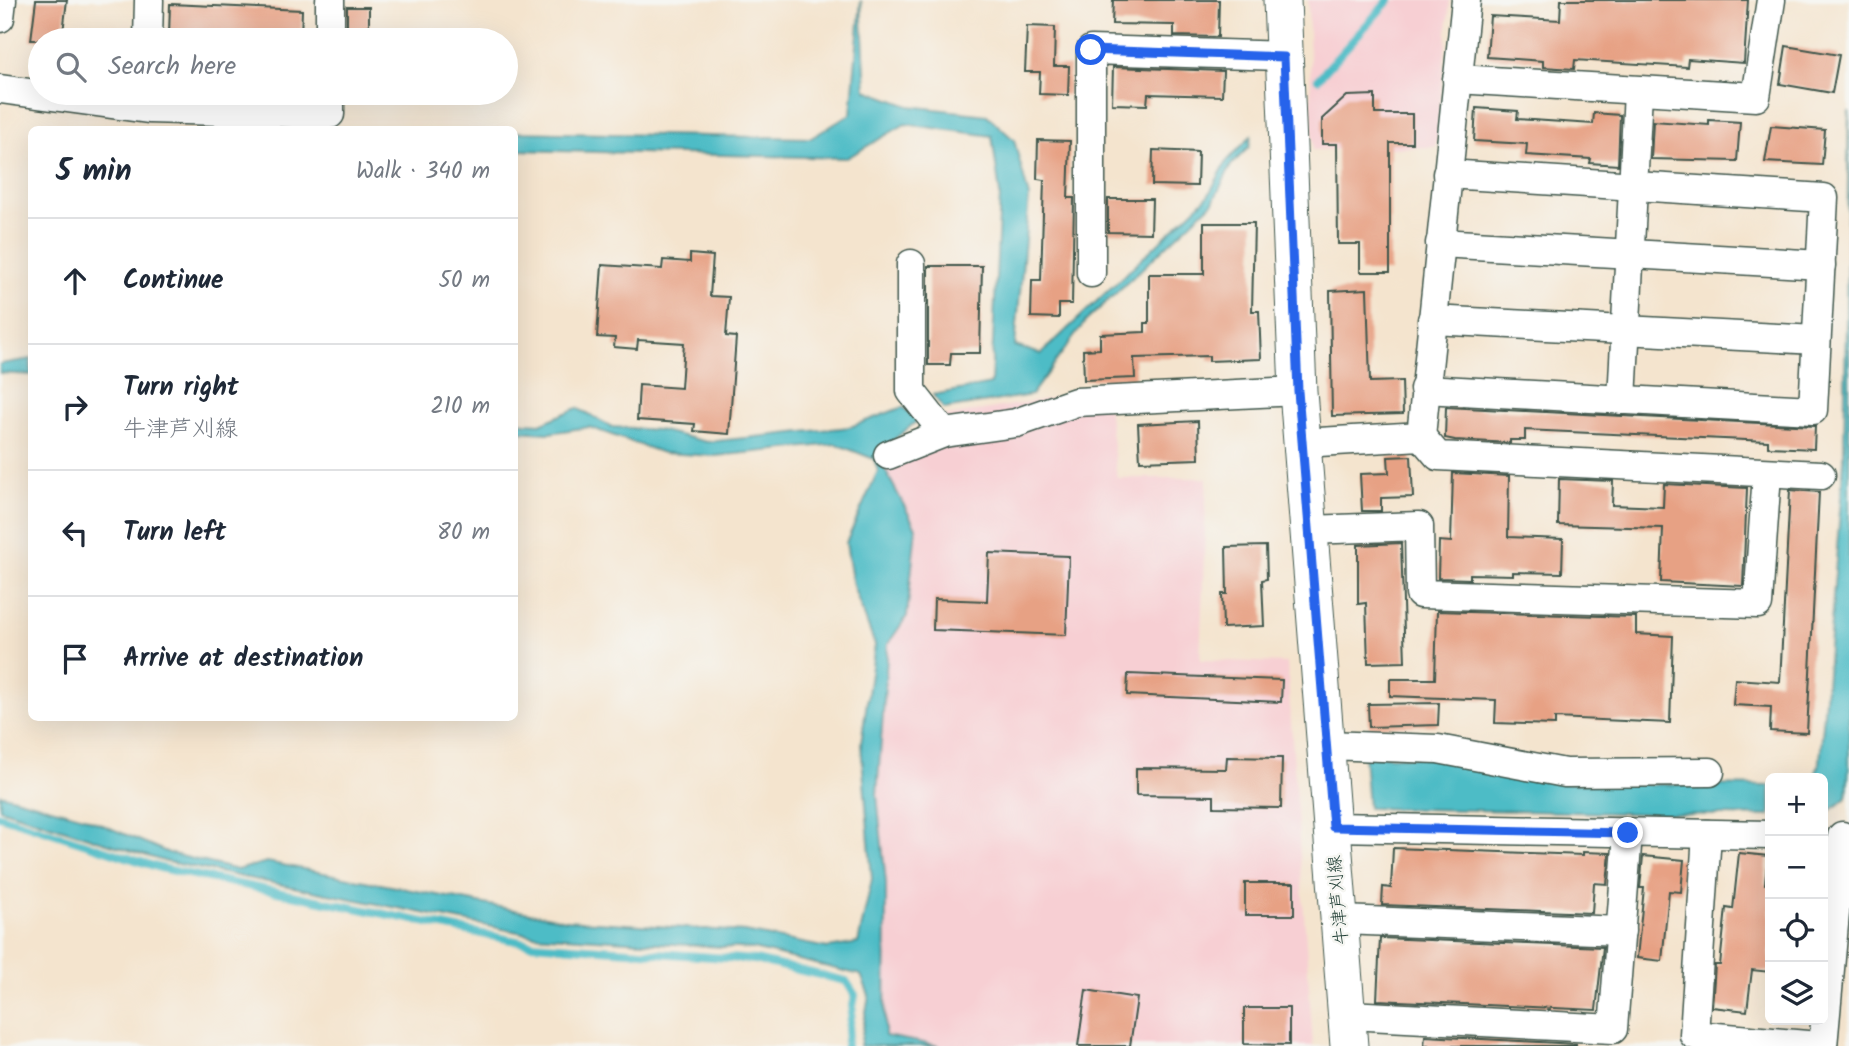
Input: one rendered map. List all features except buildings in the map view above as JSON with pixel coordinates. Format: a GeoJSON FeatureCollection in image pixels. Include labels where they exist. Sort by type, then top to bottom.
{"type":"FeatureCollection","features":[{"type":"Feature","properties":{"kind":"main road","name":"牛津芦刈線"},"geometry":{"type":"LineString","coordinates":[[1282,0],[1298,391],[1349,1030]]}},
{"type":"Feature","properties":{"kind":"street"},"geometry":{"type":"LineString","coordinates":[[0,18],[2,0]]}},
{"type":"Feature","properties":{"kind":"street"},"geometry":{"type":"LineString","coordinates":[[148,28],[149,0]]}},
{"type":"Feature","properties":{"kind":"street"},"geometry":{"type":"LineString","coordinates":[[330,0],[330,28]]}},
{"type":"Feature","properties":{"kind":"street"},"geometry":{"type":"LineString","coordinates":[[1466,0],[1421,436],[1438,456],[1821,475]]}},
{"type":"Feature","properties":{"kind":"street"},"geometry":{"type":"LineString","coordinates":[[1457,79],[1756,97],[1771,0]]}},
{"type":"Feature","properties":{"kind":"street"},"geometry":{"type":"LineString","coordinates":[[1091,273],[1091,50],[1284,57]]}},
{"type":"Feature","properties":{"kind":"street"},"geometry":{"type":"LineString","coordinates":[[0,89],[28,91]]}},
{"type":"Feature","properties":{"kind":"street"},"geometry":{"type":"LineString","coordinates":[[1622,400],[1638,92]]}},
{"type":"Feature","properties":{"kind":"street"},"geometry":{"type":"LineString","coordinates":[[204,105],[330,114],[330,105]]}},
{"type":"Feature","properties":{"kind":"street"},"geometry":{"type":"LineString","coordinates":[[1424,389],[1813,410],[1824,198],[1447,174]]}},
{"type":"Feature","properties":{"kind":"street"},"geometry":{"type":"LineString","coordinates":[[1440,243],[1821,265]]}},
{"type":"Feature","properties":{"kind":"street"},"geometry":{"type":"LineString","coordinates":[[911,264],[911,391],[944,433]]}},
{"type":"Feature","properties":{"kind":"street"},"geometry":{"type":"LineString","coordinates":[[1432,320],[1816,340]]}},
{"type":"Feature","properties":{"kind":"street"},"geometry":{"type":"LineString","coordinates":[[888,455],[944,433],[1016,423],[1076,402],[1298,391]]}},
{"type":"Feature","properties":{"kind":"street"},"geometry":{"type":"LineString","coordinates":[[1302,443],[1421,436]]}},
{"type":"Feature","properties":{"kind":"street"},"geometry":{"type":"LineString","coordinates":[[1309,530],[1419,526],[1420,594],[1758,604],[1767,473]]}},
{"type":"Feature","properties":{"kind":"street"},"geometry":{"type":"LineString","coordinates":[[1326,745],[1438,749],[1565,773],[1710,772]]}},
{"type":"Feature","properties":{"kind":"street"},"geometry":{"type":"LineString","coordinates":[[1333,827],[1765,835]]}},
{"type":"Feature","properties":{"kind":"street"},"geometry":{"type":"LineString","coordinates":[[1349,1030],[1613,1029],[1628,833]]}},
{"type":"Feature","properties":{"kind":"street"},"geometry":{"type":"LineString","coordinates":[[1707,834],[1694,1035],[1821,1046],[1838,836]]}},
{"type":"Feature","properties":{"kind":"street"},"geometry":{"type":"LineString","coordinates":[[1341,920],[1621,931]]}},
{"type":"Feature","properties":{"kind":"shaded area"},"geometry":{"type":"Polygon","coordinates":[[[1308,0],[1450,0],[1436,147],[1313,150],[1308,0]]]}},
{"type":"Feature","properties":{"kind":"shaded area"},"geometry":{"type":"Polygon","coordinates":[[[1106,389],[1117,478],[1207,478],[1200,660],[1287,663],[1313,1046],[893,1046],[874,1043],[880,455],[943,417],[1106,389]]]}},
{"type":"Feature","properties":{"kind":"water"},"geometry":{"type":"Polygon","coordinates":[[[861,0],[866,90],[909,106],[987,115],[1014,140],[1029,197],[1015,346],[1041,354],[1208,196],[1227,161],[1251,136],[1249,147],[1231,165],[1213,202],[1085,322],[1031,395],[944,409],[933,395],[991,384],[1000,194],[992,136],[905,124],[847,158],[518,150],[518,132],[811,138],[851,114],[861,0]]]}},
{"type":"Feature","properties":{"kind":"water"},"geometry":{"type":"Polygon","coordinates":[[[1849,111],[1849,764],[1847,797],[1828,813],[1828,773],[1816,773],[1820,762],[1844,460],[1849,111]]]}},
{"type":"Feature","properties":{"kind":"water"},"geometry":{"type":"Polygon","coordinates":[[[28,359],[28,375],[0,373],[0,364],[28,359]]]}},
{"type":"Feature","properties":{"kind":"water"},"geometry":{"type":"Polygon","coordinates":[[[903,407],[917,421],[881,450],[883,466],[916,528],[907,616],[888,644],[877,795],[886,883],[885,1036],[940,1046],[860,1046],[869,995],[861,975],[753,949],[533,935],[163,861],[0,809],[0,794],[84,817],[169,853],[237,870],[267,862],[566,920],[745,932],[828,948],[858,943],[872,879],[861,744],[875,645],[853,586],[846,543],[878,471],[874,459],[836,444],[715,456],[663,453],[589,427],[549,433],[518,431],[518,422],[540,424],[577,408],[612,427],[658,430],[707,442],[850,427],[903,407]]]}},
{"type":"Feature","properties":{"kind":"water"},"geometry":{"type":"Polygon","coordinates":[[[1364,755],[1436,758],[1564,783],[1765,786],[1765,816],[1368,808],[1364,755]]]}},
{"type":"Feature","properties":{"kind":"waterway"},"geometry":{"type":"LineString","coordinates":[[1318,79],[1389,0]]}},
{"type":"Feature","properties":{"kind":"waterway"},"geometry":{"type":"LineString","coordinates":[[0,816],[160,868],[531,944],[755,960],[846,981],[855,995],[846,1046]]}},
{"type":"Feature","properties":{"kind":"route"},"geometry":{"type":"LineString","coordinates":[[1091,50],[1284,57],[1298,391],[1333,827],[1628,833]]}}]}
